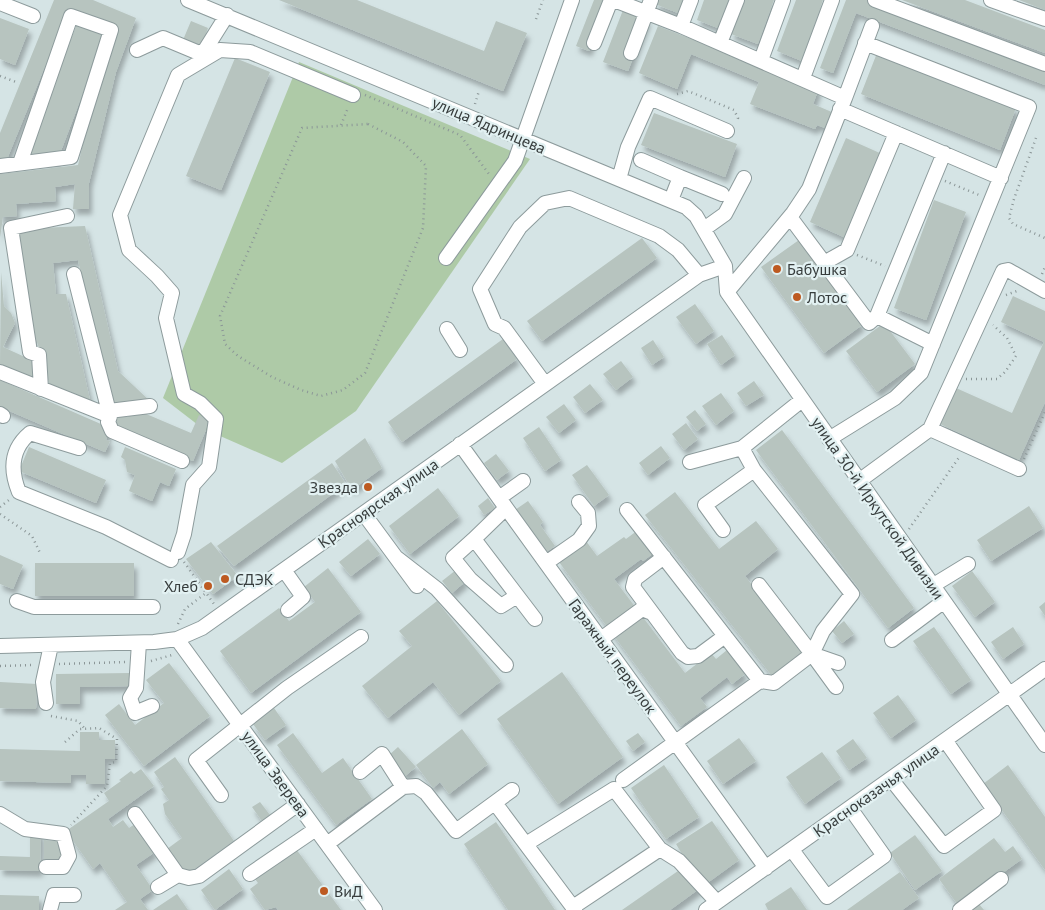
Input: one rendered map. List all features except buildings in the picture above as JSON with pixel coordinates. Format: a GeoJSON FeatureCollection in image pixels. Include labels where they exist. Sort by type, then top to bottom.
{"type":"FeatureCollection","features":[{"type":"Feature","properties":{"kind":"street","name":"улица Ядринцева"},"geometry":{"type":"LineString","coordinates":[[188,0],[672,200],[691,212],[704,229],[725,266]]}},
{"type":"Feature","properties":{"kind":"street"},"geometry":{"type":"LineString","coordinates":[[594,43],[612,0],[649,6],[682,26],[803,78],[896,133],[1001,178]]}},
{"type":"Feature","properties":{"kind":"street"},"geometry":{"type":"LineString","coordinates":[[682,26],[691,0]]}},
{"type":"Feature","properties":{"kind":"street"},"geometry":{"type":"LineString","coordinates":[[720,43],[737,0]]}},
{"type":"Feature","properties":{"kind":"street"},"geometry":{"type":"LineString","coordinates":[[761,60],[783,0]]}},
{"type":"Feature","properties":{"kind":"street"},"geometry":{"type":"LineString","coordinates":[[803,78],[832,0]]}},
{"type":"Feature","properties":{"kind":"street"},"geometry":{"type":"LineString","coordinates":[[875,0],[1045,64]]}},
{"type":"Feature","properties":{"kind":"street"},"geometry":{"type":"LineString","coordinates":[[992,0],[1045,20]]}},
{"type":"Feature","properties":{"kind":"street"},"geometry":{"type":"LineString","coordinates":[[446,258],[515,161],[524,140],[568,1]]}},
{"type":"Feature","properties":{"kind":"street"},"geometry":{"type":"LineString","coordinates":[[0,3],[33,16]]}},
{"type":"Feature","properties":{"kind":"street"},"geometry":{"type":"LineString","coordinates":[[630,54],[649,6]]}},
{"type":"Feature","properties":{"kind":"street"},"geometry":{"type":"LineString","coordinates":[[136,50],[163,38],[199,53],[205,50],[227,15]]}},
{"type":"Feature","properties":{"kind":"street"},"geometry":{"type":"LineString","coordinates":[[0,166],[71,157],[111,30],[71,16],[20,163]]}},
{"type":"Feature","properties":{"kind":"street"},"geometry":{"type":"LineString","coordinates":[[727,292],[790,217],[809,189],[872,26]]}},
{"type":"Feature","properties":{"kind":"street"},"geometry":{"type":"LineString","coordinates":[[829,439],[895,398],[921,373],[1029,107],[865,43]]}},
{"type":"Feature","properties":{"kind":"street"},"geometry":{"type":"LineString","coordinates":[[79,448],[30,433],[19,442],[12,470],[19,492],[176,554],[184,534],[193,485],[209,467],[216,419],[200,404],[184,394],[166,318],[172,293],[158,276],[128,250],[120,215],[178,75],[220,50],[250,52],[354,95]]}},
{"type":"Feature","properties":{"kind":"street"},"geometry":{"type":"LineString","coordinates":[[619,179],[628,147],[650,98],[727,131]]}},
{"type":"Feature","properties":{"kind":"street"},"geometry":{"type":"LineString","coordinates":[[824,263],[847,250],[896,133]]}},
{"type":"Feature","properties":{"kind":"street"},"geometry":{"type":"LineString","coordinates":[[790,217],[869,323],[877,316],[944,153]]}},
{"type":"Feature","properties":{"kind":"street"},"geometry":{"type":"LineString","coordinates":[[641,160],[722,194]]}},
{"type":"Feature","properties":{"kind":"street"},"geometry":{"type":"LineString","coordinates":[[672,200],[680,177]]}},
{"type":"Feature","properties":{"kind":"street"},"geometry":{"type":"LineString","coordinates":[[704,229],[725,214],[744,178]]}},
{"type":"Feature","properties":{"kind":"street"},"geometry":{"type":"LineString","coordinates":[[546,384],[504,328],[495,324],[480,289],[520,227],[545,203],[569,198],[659,236],[678,250],[699,276]]}},
{"type":"Feature","properties":{"kind":"street"},"geometry":{"type":"LineString","coordinates":[[42,388],[39,355],[30,352],[11,228],[67,216]]}},
{"type":"Feature","properties":{"kind":"street"},"geometry":{"type":"LineString","coordinates":[[725,266],[727,292]]}},
{"type":"Feature","properties":{"kind":"street","name":"Красноярская улица"},"geometry":{"type":"LineString","coordinates":[[0,646],[139,643],[202,628],[699,276],[725,266]]}},
{"type":"Feature","properties":{"kind":"street"},"geometry":{"type":"LineString","coordinates":[[859,481],[930,429],[1003,271],[1008,270],[1045,291]]}},
{"type":"Feature","properties":{"kind":"street"},"geometry":{"type":"LineString","coordinates":[[74,274],[109,413],[108,422],[112,431],[182,461]]}},
{"type":"Feature","properties":{"kind":"street","name":"улица 30-й Иркутской Дивизии"},"geometry":{"type":"LineString","coordinates":[[727,292],[1008,695],[1044,742]]}},
{"type":"Feature","properties":{"kind":"street"},"geometry":{"type":"LineString","coordinates":[[877,316],[933,344]]}},
{"type":"Feature","properties":{"kind":"street"},"geometry":{"type":"LineString","coordinates":[[447,329],[460,350]]}},
{"type":"Feature","properties":{"kind":"street"},"geometry":{"type":"LineString","coordinates":[[0,372],[109,413],[150,406]]}},
{"type":"Feature","properties":{"kind":"street"},"geometry":{"type":"LineString","coordinates":[[690,462],[742,448],[802,400]]}},
{"type":"Feature","properties":{"kind":"street"},"geometry":{"type":"LineString","coordinates":[[930,429],[1019,469]]}},
{"type":"Feature","properties":{"kind":"street","name":"Гаражный переулок"},"geometry":{"type":"LineString","coordinates":[[460,444],[766,868]]}},
{"type":"Feature","properties":{"kind":"street"},"geometry":{"type":"LineString","coordinates":[[623,780],[760,681],[774,683],[812,654],[822,631],[852,594],[754,470],[742,448]]}},
{"type":"Feature","properties":{"kind":"street"},"geometry":{"type":"LineString","coordinates":[[723,530],[705,505],[754,470]]}},
{"type":"Feature","properties":{"kind":"street"},"geometry":{"type":"LineString","coordinates":[[517,596],[501,606],[470,579],[453,558],[474,539],[502,503],[523,481]]}},
{"type":"Feature","properties":{"kind":"street"},"geometry":{"type":"LineString","coordinates":[[546,563],[579,540],[589,526],[588,513],[579,502]]}},
{"type":"Feature","properties":{"kind":"street"},"geometry":{"type":"LineString","coordinates":[[627,510],[760,681]]}},
{"type":"Feature","properties":{"kind":"street"},"geometry":{"type":"LineString","coordinates":[[364,514],[417,586]]}},
{"type":"Feature","properties":{"kind":"street"},"geometry":{"type":"LineString","coordinates":[[474,539],[535,619]]}},
{"type":"Feature","properties":{"kind":"street"},"geometry":{"type":"LineString","coordinates":[[664,557],[635,580],[633,587],[682,653],[688,658],[698,656],[725,636]]}},
{"type":"Feature","properties":{"kind":"street"},"geometry":{"type":"LineString","coordinates":[[397,558],[437,589],[506,665]]}},
{"type":"Feature","properties":{"kind":"street"},"geometry":{"type":"LineString","coordinates":[[932,586],[968,564]]}},
{"type":"Feature","properties":{"kind":"street"},"geometry":{"type":"LineString","coordinates":[[284,570],[303,597],[288,610]]}},
{"type":"Feature","properties":{"kind":"street"},"geometry":{"type":"LineString","coordinates":[[759,586],[836,687]]}},
{"type":"Feature","properties":{"kind":"street"},"geometry":{"type":"LineString","coordinates":[[17,601],[34,607],[153,607]]}},
{"type":"Feature","properties":{"kind":"street"},"geometry":{"type":"LineString","coordinates":[[892,640],[943,602]]}},
{"type":"Feature","properties":{"kind":"street"},"geometry":{"type":"LineString","coordinates":[[601,639],[642,609],[652,613]]}},
{"type":"Feature","properties":{"kind":"street","name":"улица Зверева"},"geometry":{"type":"LineString","coordinates":[[176,634],[375,910]]}},
{"type":"Feature","properties":{"kind":"street"},"geometry":{"type":"LineString","coordinates":[[221,795],[196,760],[287,688],[361,637]]}},
{"type":"Feature","properties":{"kind":"street"},"geometry":{"type":"LineString","coordinates":[[139,643],[136,688],[130,698],[134,713],[152,706]]}},
{"type":"Feature","properties":{"kind":"street"},"geometry":{"type":"LineString","coordinates":[[48,709],[43,682],[51,645]]}},
{"type":"Feature","properties":{"kind":"street"},"geometry":{"type":"LineString","coordinates":[[812,654],[838,663]]}},
{"type":"Feature","properties":{"kind":"street","name":"Красноказачья улица"},"geometry":{"type":"LineString","coordinates":[[712,906],[1045,669]]}},
{"type":"Feature","properties":{"kind":"street"},"geometry":{"type":"LineString","coordinates":[[891,779],[944,846],[994,810],[945,740]]}},
{"type":"Feature","properties":{"kind":"street"},"geometry":{"type":"LineString","coordinates":[[360,772],[382,754],[403,787]]}},
{"type":"Feature","properties":{"kind":"street"},"geometry":{"type":"LineString","coordinates":[[327,844],[403,787],[416,786],[426,793],[456,831],[512,790]]}},
{"type":"Feature","properties":{"kind":"street"},"geometry":{"type":"LineString","coordinates":[[526,844],[614,789],[660,849],[679,860],[712,906]]}},
{"type":"Feature","properties":{"kind":"street"},"geometry":{"type":"LineString","coordinates":[[495,803],[574,909],[660,849]]}},
{"type":"Feature","properties":{"kind":"street"},"geometry":{"type":"LineString","coordinates":[[135,814],[178,875],[189,878],[199,876],[298,804]]}},
{"type":"Feature","properties":{"kind":"street"},"geometry":{"type":"LineString","coordinates":[[792,850],[827,897],[884,856],[850,808]]}},
{"type":"Feature","properties":{"kind":"street"},"geometry":{"type":"LineString","coordinates":[[0,814],[25,829],[63,834],[69,856],[64,867],[46,867]]}},
{"type":"Feature","properties":{"kind":"street"},"geometry":{"type":"LineString","coordinates":[[250,874],[316,829]]}},
{"type":"Feature","properties":{"kind":"street"},"geometry":{"type":"LineString","coordinates":[[158,887],[178,875]]}},
{"type":"Feature","properties":{"kind":"street"},"geometry":{"type":"LineString","coordinates":[[960,910],[1001,879]]}},
{"type":"Feature","properties":{"kind":"street"},"geometry":{"type":"LineString","coordinates":[[50,910],[54,895],[74,895]]}},
{"type":"Feature","properties":{"kind":"path"},"geometry":{"type":"LineString","coordinates":[[536,19],[543,0]]}},
{"type":"Feature","properties":{"kind":"path"},"geometry":{"type":"LineString","coordinates":[[0,76],[16,82]]}},
{"type":"Feature","properties":{"kind":"path"},"geometry":{"type":"LineString","coordinates":[[475,104],[479,91]]}},
{"type":"Feature","properties":{"kind":"path"},"geometry":{"type":"LineString","coordinates":[[654,100],[688,91],[734,110],[738,118],[735,127],[727,131]]}},
{"type":"Feature","properties":{"kind":"path"},"geometry":{"type":"LineString","coordinates":[[342,125],[354,95],[360,93],[460,135],[498,185]]}},
{"type":"Feature","properties":{"kind":"path"},"geometry":{"type":"LineString","coordinates":[[368,124],[403,142],[426,166],[423,228],[365,373],[343,390],[321,396],[301,390],[272,377],[238,356],[225,344],[220,316],[302,128],[342,125],[368,124]]}},
{"type":"Feature","properties":{"kind":"path"},"geometry":{"type":"LineString","coordinates":[[1036,138],[1009,218],[1013,224],[1045,238]]}},
{"type":"Feature","properties":{"kind":"path"},"geometry":{"type":"LineString","coordinates":[[934,176],[992,200]]}},
{"type":"Feature","properties":{"kind":"path"},"geometry":{"type":"LineString","coordinates":[[847,250],[896,271]]}},
{"type":"Feature","properties":{"kind":"path"},"geometry":{"type":"LineString","coordinates":[[952,379],[997,379],[1005,372],[1016,356],[1007,338],[982,315]]}},
{"type":"Feature","properties":{"kind":"path"},"geometry":{"type":"LineString","coordinates":[[1019,469],[1045,412]]}},
{"type":"Feature","properties":{"kind":"path"},"geometry":{"type":"LineString","coordinates":[[898,536],[914,526],[959,458],[964,444]]}},
{"type":"Feature","properties":{"kind":"path"},"geometry":{"type":"LineString","coordinates":[[0,514],[32,536],[40,553]]}},
{"type":"Feature","properties":{"kind":"path"},"geometry":{"type":"LineString","coordinates":[[176,554],[216,607]]}},
{"type":"Feature","properties":{"kind":"path"},"geometry":{"type":"LineString","coordinates":[[176,634],[185,609],[206,592]]}},
{"type":"Feature","properties":{"kind":"path"},"geometry":{"type":"LineString","coordinates":[[48,709],[78,721],[85,729]]}},
{"type":"Feature","properties":{"kind":"path"},"geometry":{"type":"LineString","coordinates":[[63,834],[107,786],[110,763],[116,762],[117,739],[99,728],[80,728],[65,742]]}},
{"type":"Feature","properties":{"kind":"green space"},"geometry":{"type":"Polygon","coordinates":[[[299,62],[530,159],[356,411],[282,463],[202,428],[163,398],[299,62]]]}},
{"type":"Feature","properties":{"kind":"place","name":"Бабушка"},"geometry":{"type":"Point","coordinates":[777,269]}},
{"type":"Feature","properties":{"kind":"place","name":"Лотос"},"geometry":{"type":"Point","coordinates":[797,297]}},
{"type":"Feature","properties":{"kind":"place","name":"Звезда"},"geometry":{"type":"Point","coordinates":[368,487]}},
{"type":"Feature","properties":{"kind":"place","name":"СДЭК"},"geometry":{"type":"Point","coordinates":[225,579]}},
{"type":"Feature","properties":{"kind":"place","name":"Хлеб"},"geometry":{"type":"Point","coordinates":[208,586]}},
{"type":"Feature","properties":{"kind":"place","name":"ВиД"},"geometry":{"type":"Point","coordinates":[324,891]}}]}
